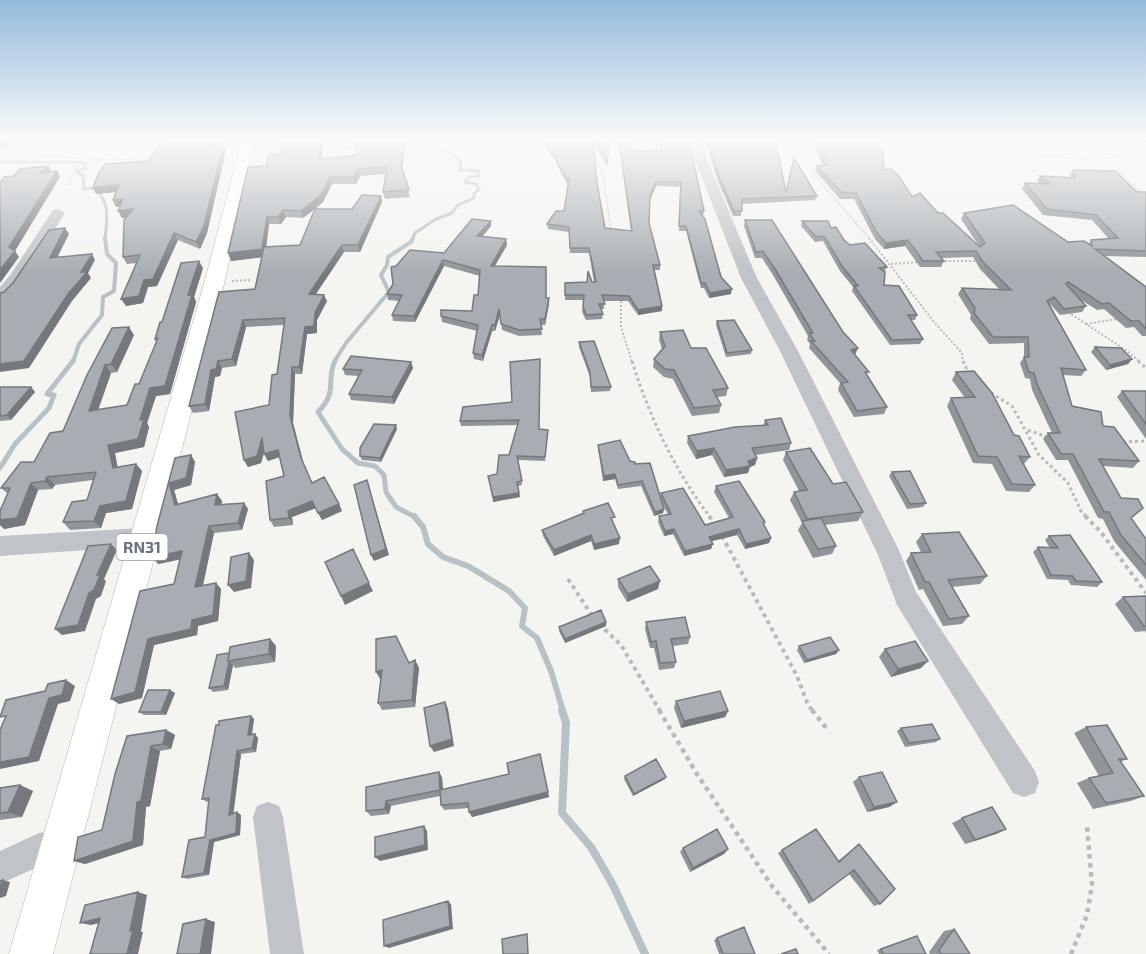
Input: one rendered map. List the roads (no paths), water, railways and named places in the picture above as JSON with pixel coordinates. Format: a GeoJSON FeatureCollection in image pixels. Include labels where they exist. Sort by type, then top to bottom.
{"type":"FeatureCollection","features":[{"type":"Feature","properties":{"kind":"main road","name":"RN31"},"geometry":{"type":"LineString","coordinates":[[32,954],[214,284],[236,185]]}},
{"type":"Feature","properties":{"kind":"street"},"geometry":{"type":"LineString","coordinates":[[711,185],[749,278],[805,382],[890,555],[911,606],[1024,782]]}},
{"type":"Feature","properties":{"kind":"street"},"geometry":{"type":"LineString","coordinates":[[0,296],[16,277],[58,213]]}},
{"type":"Feature","properties":{"kind":"street"},"geometry":{"type":"LineString","coordinates":[[0,546],[144,537]]}},
{"type":"Feature","properties":{"kind":"street"},"geometry":{"type":"LineString","coordinates":[[268,817],[287,954]]}},
{"type":"Feature","properties":{"kind":"street"},"geometry":{"type":"LineString","coordinates":[[0,868],[39,849],[62,846]]}},
{"type":"Feature","properties":{"kind":"waterway"},"geometry":{"type":"LineString","coordinates":[[84,185],[84,189],[94,188],[103,199],[107,211],[105,238]]}},
{"type":"Feature","properties":{"kind":"waterway"},"geometry":{"type":"LineString","coordinates":[[412,239],[415,233],[436,219],[452,213],[458,205],[474,198],[474,193],[479,190],[476,185]]}},
{"type":"Feature","properties":{"kind":"waterway"},"geometry":{"type":"LineString","coordinates":[[73,362],[79,344],[102,315],[103,297],[114,291],[116,263],[107,254],[105,238]]}},
{"type":"Feature","properties":{"kind":"waterway"},"geometry":{"type":"LineString","coordinates":[[334,362],[346,343],[389,292],[381,275],[387,265],[388,257],[411,242],[413,238]]}},
{"type":"Feature","properties":{"kind":"waterway"},"geometry":{"type":"LineString","coordinates":[[0,468],[15,444],[49,408],[54,395],[47,394],[73,361]]}},
{"type":"Feature","properties":{"kind":"waterway"},"geometry":{"type":"LineString","coordinates":[[335,361],[330,392],[318,412],[342,449],[358,463],[375,466],[384,475],[386,492],[396,507],[415,517]]}},
{"type":"Feature","properties":{"kind":"waterway"},"geometry":{"type":"LineString","coordinates":[[415,517],[423,527],[428,544],[443,557],[468,566],[509,591],[525,608],[522,626],[537,638],[551,671],[563,711]]}},
{"type":"Feature","properties":{"kind":"waterway"},"geometry":{"type":"LineString","coordinates":[[562,710],[566,723],[562,813],[591,847],[613,885],[645,954]]}}]}
